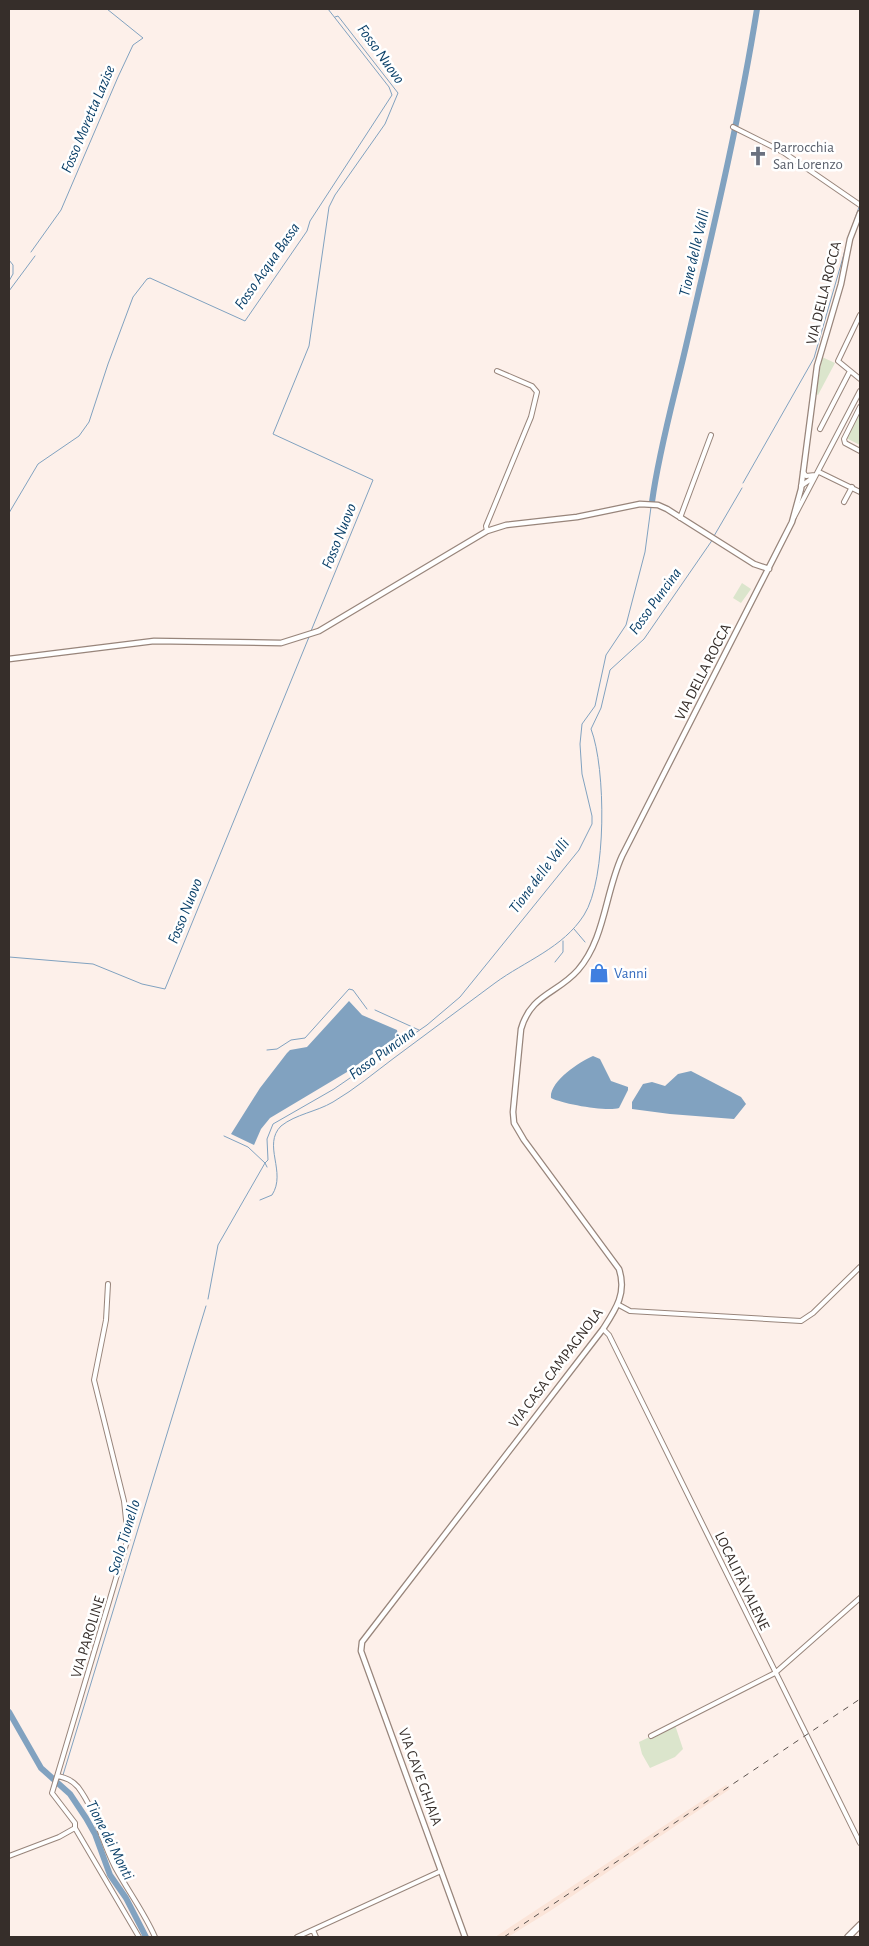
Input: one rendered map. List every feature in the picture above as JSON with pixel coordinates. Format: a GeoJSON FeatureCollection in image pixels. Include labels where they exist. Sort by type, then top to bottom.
{"type":"FeatureCollection","features":[{"type":"Feature","properties":{"kind":"main road"},"geometry":{"type":"LineString","coordinates":[[848,1937],[860,1925]]}},
{"type":"Feature","properties":{"kind":"street"},"geometry":{"type":"LineString","coordinates":[[733,127],[783,152],[859,204]]}},
{"type":"Feature","properties":{"kind":"street","name":"VIA DELLA ROCCA"},"geometry":{"type":"LineString","coordinates":[[513,1112],[520,1036],[525,1017],[542,996],[572,976],[589,953],[598,932],[610,888],[622,856],[794,517],[801,488],[817,366],[860,213]]}},
{"type":"Feature","properties":{"kind":"street"},"geometry":{"type":"LineString","coordinates":[[860,315],[838,359],[839,363],[860,379]]}},
{"type":"Feature","properties":{"kind":"street"},"geometry":{"type":"LineString","coordinates":[[487,531],[486,526],[537,400],[537,392],[532,386],[497,371]]}},
{"type":"Feature","properties":{"kind":"street"},"geometry":{"type":"LineString","coordinates":[[820,429],[850,371]]}},
{"type":"Feature","properties":{"kind":"street"},"geometry":{"type":"LineString","coordinates":[[794,517],[860,390]]}},
{"type":"Feature","properties":{"kind":"street"},"geometry":{"type":"LineString","coordinates":[[860,407],[844,440],[860,451]]}},
{"type":"Feature","properties":{"kind":"street"},"geometry":{"type":"LineString","coordinates":[[845,420],[851,424]]}},
{"type":"Feature","properties":{"kind":"street"},"geometry":{"type":"LineString","coordinates":[[680,518],[711,435]]}},
{"type":"Feature","properties":{"kind":"street"},"geometry":{"type":"LineString","coordinates":[[821,467],[830,476]]}},
{"type":"Feature","properties":{"kind":"street"},"geometry":{"type":"LineString","coordinates":[[803,471],[809,477],[818,473],[830,476],[860,492]]}},
{"type":"Feature","properties":{"kind":"street"},"geometry":{"type":"LineString","coordinates":[[811,486],[806,491],[801,488],[818,473]]}},
{"type":"Feature","properties":{"kind":"street"},"geometry":{"type":"LineString","coordinates":[[844,502],[852,488]]}},
{"type":"Feature","properties":{"kind":"street"},"geometry":{"type":"LineString","coordinates":[[9,659],[154,641],[261,644],[281,643],[302,638],[319,632],[487,531],[515,524],[577,517],[624,506],[658,505],[754,564],[769,569]]}},
{"type":"Feature","properties":{"kind":"street","name":"VIA CASA CAMPAGNOLA"},"geometry":{"type":"LineString","coordinates":[[372,1626],[603,1329],[618,1305],[623,1288],[619,1269],[524,1140],[514,1123],[513,1112]]}},
{"type":"Feature","properties":{"kind":"street"},"geometry":{"type":"LineString","coordinates":[[618,1305],[630,1311],[801,1321],[813,1313],[860,1267]]}},
{"type":"Feature","properties":{"kind":"street","name":"VIA PAROLINE"},"geometry":{"type":"LineString","coordinates":[[76,1828],[75,1823],[52,1793],[128,1538],[124,1501],[94,1380],[106,1320],[108,1284]]}},
{"type":"Feature","properties":{"kind":"street","name":"LOCALITÀ VALENE"},"geometry":{"type":"LineString","coordinates":[[603,1329],[609,1335],[860,1843]]}},
{"type":"Feature","properties":{"kind":"street"},"geometry":{"type":"LineString","coordinates":[[651,1736],[775,1673],[860,1598]]}},
{"type":"Feature","properties":{"kind":"street","name":"VIA CAVE GHIAIA"},"geometry":{"type":"LineString","coordinates":[[372,1626],[362,1642],[361,1651],[465,1937]]}},
{"type":"Feature","properties":{"kind":"street"},"geometry":{"type":"LineString","coordinates":[[58,1776],[71,1780],[95,1814],[115,1866],[136,1900],[155,1937]]}},
{"type":"Feature","properties":{"kind":"street"},"geometry":{"type":"LineString","coordinates":[[9,1856],[59,1837],[76,1828],[139,1937]]}},
{"type":"Feature","properties":{"kind":"street"},"geometry":{"type":"LineString","coordinates":[[297,1937],[441,1871]]}},
{"type":"Feature","properties":{"kind":"street"},"geometry":{"type":"LineString","coordinates":[[313,1930],[316,1937]]}},
{"type":"Feature","properties":{"kind":"shaded area"},"geometry":{"type":"Polygon","coordinates":[[[726,1785],[730,1789],[550,1911],[508,1937],[495,1937],[726,1785]]]}},
{"type":"Feature","properties":{"kind":"green space"},"geometry":{"type":"Polygon","coordinates":[[[822,357],[835,363],[818,395],[816,394],[822,357]]]}},
{"type":"Feature","properties":{"kind":"green space"},"geometry":{"type":"Polygon","coordinates":[[[860,412],[860,445],[846,438],[860,412]]]}},
{"type":"Feature","properties":{"kind":"green space"},"geometry":{"type":"Polygon","coordinates":[[[742,583],[751,589],[741,603],[733,598],[742,583]]]}},
{"type":"Feature","properties":{"kind":"green space"},"geometry":{"type":"Polygon","coordinates":[[[675,1725],[683,1749],[675,1757],[650,1768],[642,1754],[639,1742],[675,1725]]]}},
{"type":"Feature","properties":{"kind":"water"},"geometry":{"type":"Polygon","coordinates":[[[349,1001],[362,1015],[397,1030],[398,1036],[347,1072],[270,1118],[261,1129],[254,1145],[231,1134],[260,1088],[287,1053],[290,1050],[307,1047],[349,1001]]]}},
{"type":"Feature","properties":{"kind":"water"},"geometry":{"type":"Polygon","coordinates":[[[593,1056],[600,1059],[611,1081],[628,1087],[619,1108],[585,1107],[551,1098],[555,1086],[566,1073],[593,1056]]]}},
{"type":"Feature","properties":{"kind":"water"},"geometry":{"type":"Polygon","coordinates":[[[691,1071],[741,1097],[746,1104],[734,1119],[632,1109],[632,1102],[643,1084],[652,1082],[665,1086],[678,1074],[691,1071]]]}},
{"type":"Feature","properties":{"kind":"waterway","name":"Fosso Moretta Lazise"},"geometry":{"type":"LineString","coordinates":[[31,252],[61,210],[133,45],[143,38],[107,9]]}},
{"type":"Feature","properties":{"kind":"waterway","name":"Fosso Acqua Bassa"},"geometry":{"type":"LineString","coordinates":[[9,513],[38,464],[79,436],[89,422],[133,297],[147,279],[150,278],[245,321],[307,231],[310,221],[392,95],[389,87],[328,9]]}},
{"type":"Feature","properties":{"kind":"waterway","name":"Tione delle Valli"},"geometry":{"type":"LineString","coordinates":[[652,502],[663,444],[706,262],[733,136],[757,9]]}},
{"type":"Feature","properties":{"kind":"waterway","name":"Fosso Nuovo"},"geometry":{"type":"LineString","coordinates":[[311,631],[373,480],[273,434],[309,346],[329,207],[335,195],[385,124],[398,93],[338,16],[335,17]]}},
{"type":"Feature","properties":{"kind":"waterway","name":"Fosso Puncina"},"geometry":{"type":"LineString","coordinates":[[849,236],[859,207]]}},
{"type":"Feature","properties":{"kind":"waterway","name":"Fosso Puncina"},"geometry":{"type":"LineString","coordinates":[[743,483],[814,358],[848,240]]}},
{"type":"Feature","properties":{"kind":"waterway","name":"Fosso Moretta Lazise"},"geometry":{"type":"LineString","coordinates":[[9,291],[35,256]]}},
{"type":"Feature","properties":{"kind":"waterway"},"geometry":{"type":"LineString","coordinates":[[9,260],[13,265],[13,274],[9,281]]}},
{"type":"Feature","properties":{"kind":"waterway","name":"Fosso Puncina"},"geometry":{"type":"LineString","coordinates":[[714,536],[742,488]]}},
{"type":"Feature","properties":{"kind":"waterway","name":"Tione delle Valli"},"geometry":{"type":"LineString","coordinates":[[267,1167],[265,1163],[268,1160],[267,1139],[273,1124],[334,1089],[427,1025],[460,997],[579,850],[592,824],[592,816],[582,774],[580,744],[582,724],[595,706],[606,655],[626,625],[645,552],[651,507]]}},
{"type":"Feature","properties":{"kind":"waterway","name":"Fosso Puncina"},"geometry":{"type":"LineString","coordinates":[[260,1200],[272,1195],[276,1186],[274,1142],[276,1133],[281,1126],[333,1102],[349,1092],[495,983],[555,945],[584,915],[592,898],[597,876],[602,823],[599,769],[591,729],[601,708],[610,670],[644,639],[713,539]]}},
{"type":"Feature","properties":{"kind":"waterway","name":"Fosso Nuovo"},"geometry":{"type":"LineString","coordinates":[[9,957],[93,964],[142,984],[165,989],[309,637]]}},
{"type":"Feature","properties":{"kind":"waterway","name":"Fosso Puncina"},"geometry":{"type":"LineString","coordinates":[[574,929],[585,942]]}},
{"type":"Feature","properties":{"kind":"waterway","name":"Fosso Puncina"},"geometry":{"type":"LineString","coordinates":[[555,962],[563,952],[563,941]]}},
{"type":"Feature","properties":{"kind":"waterway","name":"Tione delle Valli"},"geometry":{"type":"LineString","coordinates":[[267,1050],[277,1049],[291,1040],[305,1038],[349,989],[353,990],[367,1009]]}},
{"type":"Feature","properties":{"kind":"waterway","name":"Tione delle Valli"},"geometry":{"type":"LineString","coordinates":[[375,1010],[419,1030]]}},
{"type":"Feature","properties":{"kind":"waterway","name":"Scolo Tionello"},"geometry":{"type":"LineString","coordinates":[[208,1299],[218,1245],[265,1163],[248,1147],[224,1136]]}},
{"type":"Feature","properties":{"kind":"waterway","name":"Scolo Tionello"},"geometry":{"type":"LineString","coordinates":[[63,1775],[206,1306]]}},
{"type":"Feature","properties":{"kind":"waterway","name":"Tione dei Monti"},"geometry":{"type":"LineString","coordinates":[[9,1712],[41,1768],[70,1794],[86,1818],[95,1834],[110,1875],[126,1898],[146,1937]]}},
{"type":"Feature","properties":{"kind":"railway"},"geometry":{"type":"LineString","coordinates":[[504,1937],[860,1699]]}},
{"type":"Feature","properties":{"kind":"place","name":"Parrocchia San Lorenzo"},"geometry":{"type":"Point","coordinates":[758,156]}},
{"type":"Feature","properties":{"kind":"place","name":"Vanni"},"geometry":{"type":"Point","coordinates":[599,973]}}]}
